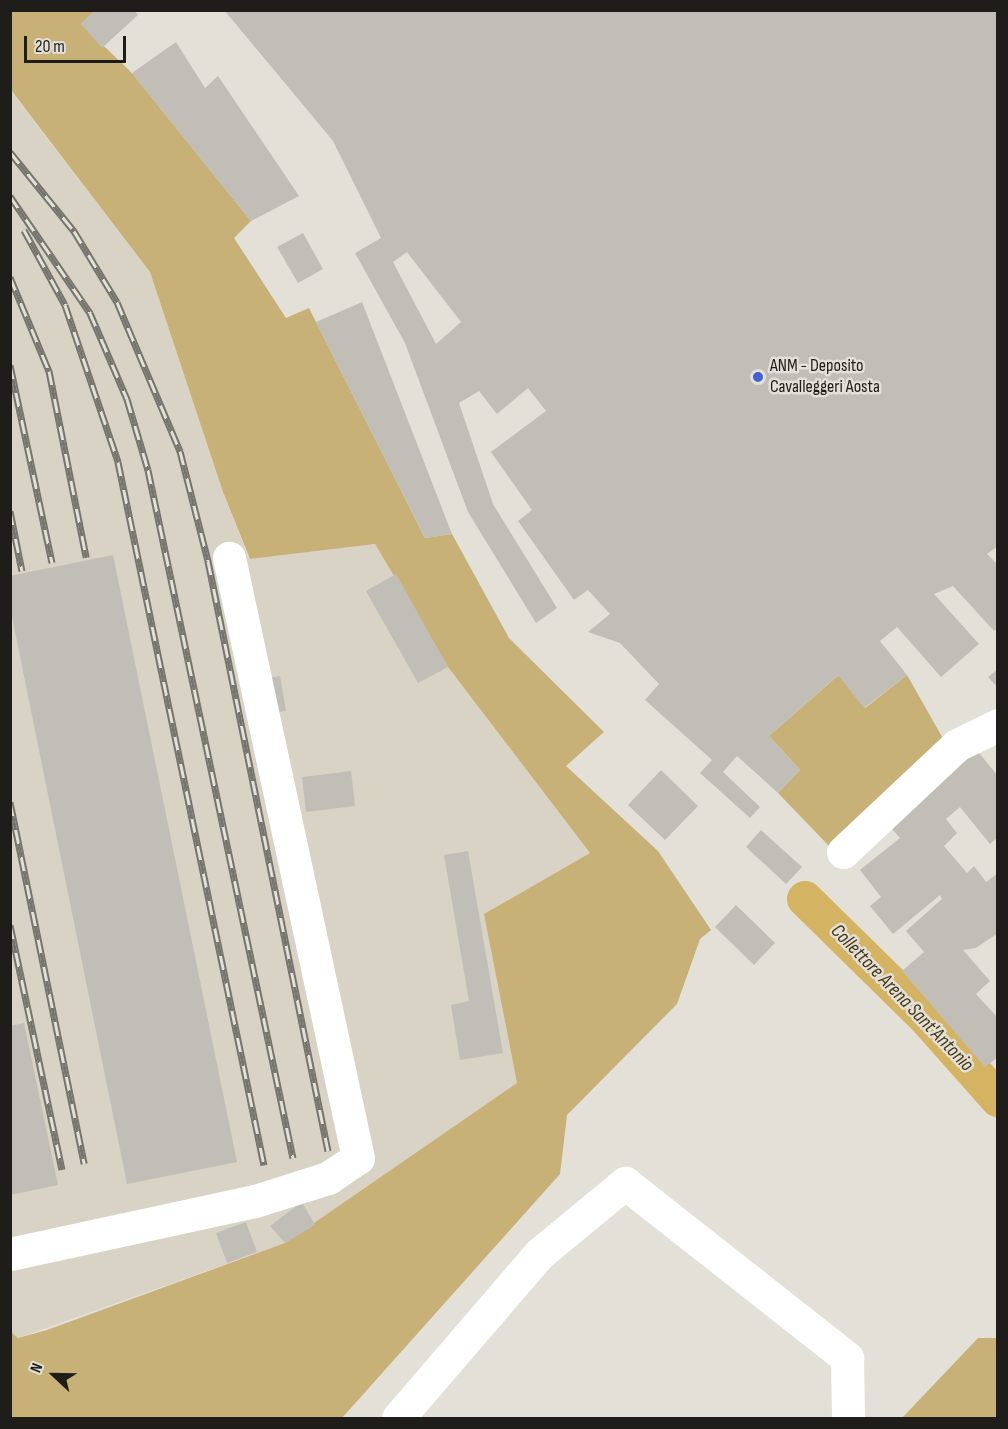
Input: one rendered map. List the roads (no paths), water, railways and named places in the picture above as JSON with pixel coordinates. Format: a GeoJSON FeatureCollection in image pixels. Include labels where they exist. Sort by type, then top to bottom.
{"type":"FeatureCollection","features":[{"type":"Feature","properties":{"kind":"lane"},"geometry":{"type":"LineString","coordinates":[[10,1254],[255,1201],[328,1178],[358,1158],[229,558]]}},
{"type":"Feature","properties":{"kind":"lane"},"geometry":{"type":"LineString","coordinates":[[843,852],[957,745],[998,725]]}},
{"type":"Feature","properties":{"kind":"lane"},"geometry":{"type":"LineString","coordinates":[[398,1419],[538,1254],[625,1183],[847,1358],[848,1419]]}},
{"type":"Feature","properties":{"kind":"waterway","name":"Collettore Arena Sant'Antonio"},"geometry":{"type":"LineString","coordinates":[[805,899],[928,1020],[998,1099]]}},
{"type":"Feature","properties":{"kind":"railway"},"geometry":{"type":"LineString","coordinates":[[10,152],[74,231],[117,302],[180,451],[208,561],[328,1151]]}},
{"type":"Feature","properties":{"kind":"railway"},"geometry":{"type":"LineString","coordinates":[[10,196],[90,313],[127,399],[148,470],[293,1158]]}},
{"type":"Feature","properties":{"kind":"railway"},"geometry":{"type":"LineString","coordinates":[[24,230],[65,305],[118,462],[264,1165]]}},
{"type":"Feature","properties":{"kind":"railway"},"geometry":{"type":"LineString","coordinates":[[10,277],[49,371],[86,557]]}},
{"type":"Feature","properties":{"kind":"railway"},"geometry":{"type":"LineString","coordinates":[[10,365],[52,563]]}},
{"type":"Feature","properties":{"kind":"railway"},"geometry":{"type":"LineString","coordinates":[[10,511],[22,571]]}},
{"type":"Feature","properties":{"kind":"railway"},"geometry":{"type":"LineString","coordinates":[[10,802],[84,1164]]}},
{"type":"Feature","properties":{"kind":"railway"},"geometry":{"type":"LineString","coordinates":[[10,925],[62,1170]]}},
{"type":"Feature","properties":{"kind":"place","name":"ANM - Deposito Cavalleggeri Aosta"},"geometry":{"type":"Point","coordinates":[758,377]}}]}
